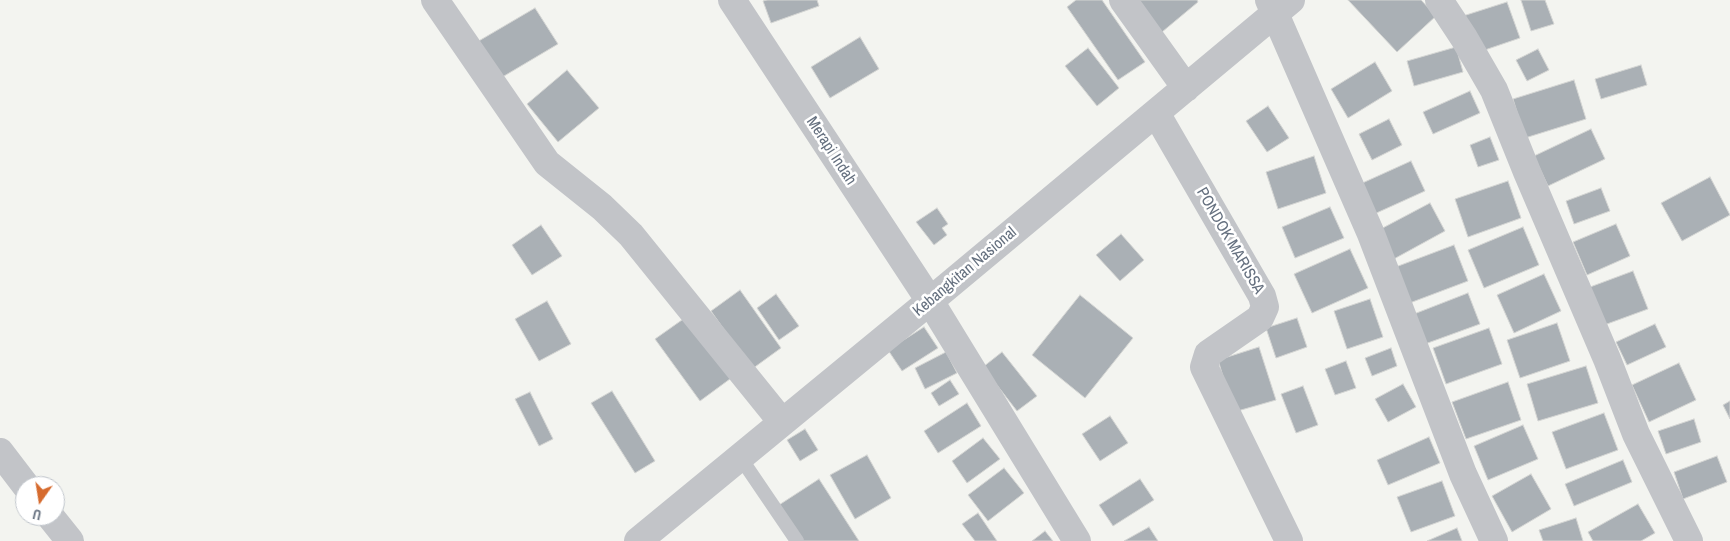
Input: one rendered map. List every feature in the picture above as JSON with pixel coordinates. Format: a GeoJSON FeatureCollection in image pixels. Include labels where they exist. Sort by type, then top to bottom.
{"type":"FeatureCollection","features":[{"type":"Feature","properties":{"kind":"street"},"geometry":{"type":"LineString","coordinates":[[435,0],[546,163],[602,207],[631,235],[782,422]]}},
{"type":"Feature","properties":{"kind":"street","name":"Merapi Indah"},"geometry":{"type":"LineString","coordinates":[[732,0],[930,301],[1077,541]]}},
{"type":"Feature","properties":{"kind":"street"},"geometry":{"type":"LineString","coordinates":[[1123,0],[1186,88]]}},
{"type":"Feature","properties":{"kind":"street"},"geometry":{"type":"LineString","coordinates":[[1439,0],[1464,38],[1494,90],[1527,172],[1608,359],[1636,434],[1689,541]]}},
{"type":"Feature","properties":{"kind":"street"},"geometry":{"type":"LineString","coordinates":[[1279,4],[1463,474],[1494,541]]}},
{"type":"Feature","properties":{"kind":"street","name":"Kebangkitan Nasional"},"geometry":{"type":"LineString","coordinates":[[638,541],[1186,88],[1279,4]]}},
{"type":"Feature","properties":{"kind":"street","name":"PONDOK MARISSA"},"geometry":{"type":"LineString","coordinates":[[1156,113],[1262,296],[1265,307],[1260,318],[1208,354],[1204,367],[1289,541]]}},
{"type":"Feature","properties":{"kind":"street"},"geometry":{"type":"LineString","coordinates":[[0,452],[18,476]]}},
{"type":"Feature","properties":{"kind":"street"},"geometry":{"type":"LineString","coordinates":[[58,526],[70,541]]}},
{"type":"Feature","properties":{"kind":"lane"},"geometry":{"type":"LineString","coordinates":[[740,457],[797,541]]}},
{"type":"Feature","properties":{"kind":"building"},"geometry":{"type":"Polygon","coordinates":[[[817,0],[819,6],[771,23],[763,1],[817,0]]]}},
{"type":"Feature","properties":{"kind":"building"},"geometry":{"type":"Polygon","coordinates":[[[1076,0],[1102,0],[1145,62],[1118,80],[1067,7],[1076,0]]]}},
{"type":"Feature","properties":{"kind":"building"},"geometry":{"type":"Polygon","coordinates":[[[1130,0],[1197,0],[1198,2],[1156,37],[1130,0]]]}},
{"type":"Feature","properties":{"kind":"building"},"geometry":{"type":"Polygon","coordinates":[[[1348,0],[1421,0],[1436,16],[1397,52],[1348,0]]]}},
{"type":"Feature","properties":{"kind":"building"},"geometry":{"type":"Polygon","coordinates":[[[1521,0],[1545,0],[1554,24],[1531,31],[1521,0]]]}},
{"type":"Feature","properties":{"kind":"building"},"geometry":{"type":"Polygon","coordinates":[[[1507,2],[1520,38],[1476,53],[1463,16],[1507,2]]]}},
{"type":"Feature","properties":{"kind":"building"},"geometry":{"type":"Polygon","coordinates":[[[535,8],[558,44],[499,79],[477,42],[535,8]]]}},
{"type":"Feature","properties":{"kind":"building"},"geometry":{"type":"Polygon","coordinates":[[[860,37],[879,69],[830,98],[811,67],[860,37]]]}},
{"type":"Feature","properties":{"kind":"building"},"geometry":{"type":"Polygon","coordinates":[[[1456,47],[1463,72],[1414,86],[1407,61],[1456,47]]]}},
{"type":"Feature","properties":{"kind":"building"},"geometry":{"type":"Polygon","coordinates":[[[1088,48],[1119,88],[1097,106],[1065,66],[1088,48]]]}},
{"type":"Feature","properties":{"kind":"building"},"geometry":{"type":"Polygon","coordinates":[[[1538,49],[1549,70],[1527,81],[1516,60],[1538,49]]]}},
{"type":"Feature","properties":{"kind":"building"},"geometry":{"type":"Polygon","coordinates":[[[1375,62],[1392,91],[1348,118],[1331,89],[1375,62]]]}},
{"type":"Feature","properties":{"kind":"building"},"geometry":{"type":"Polygon","coordinates":[[[1641,65],[1647,85],[1601,99],[1595,79],[1641,65]]]}},
{"type":"Feature","properties":{"kind":"building"},"geometry":{"type":"Polygon","coordinates":[[[567,70],[599,108],[558,142],[527,104],[567,70]]]}},
{"type":"Feature","properties":{"kind":"building"},"geometry":{"type":"Polygon","coordinates":[[[1574,80],[1586,119],[1525,138],[1513,99],[1574,80]]]}},
{"type":"Feature","properties":{"kind":"building"},"geometry":{"type":"Polygon","coordinates":[[[1470,91],[1480,113],[1433,134],[1423,112],[1470,91]]]}},
{"type":"Feature","properties":{"kind":"building"},"geometry":{"type":"Polygon","coordinates":[[[1268,106],[1289,138],[1267,152],[1246,121],[1268,106]]]}},
{"type":"Feature","properties":{"kind":"building"},"geometry":{"type":"Polygon","coordinates":[[[1389,119],[1402,145],[1372,160],[1359,134],[1389,119]]]}},
{"type":"Feature","properties":{"kind":"building"},"geometry":{"type":"Polygon","coordinates":[[[1591,129],[1605,159],[1548,186],[1534,156],[1591,129]]]}},
{"type":"Feature","properties":{"kind":"building"},"geometry":{"type":"Polygon","coordinates":[[[1490,137],[1499,160],[1478,167],[1470,145],[1490,137]]]}},
{"type":"Feature","properties":{"kind":"building"},"geometry":{"type":"Polygon","coordinates":[[[1314,156],[1326,193],[1278,209],[1266,172],[1314,156]]]}},
{"type":"Feature","properties":{"kind":"building"},"geometry":{"type":"Polygon","coordinates":[[[1411,161],[1425,191],[1372,215],[1358,185],[1411,161]]]}},
{"type":"Feature","properties":{"kind":"building"},"geometry":{"type":"Polygon","coordinates":[[[1710,177],[1730,215],[1682,241],[1661,203],[1710,177]]]}},
{"type":"Feature","properties":{"kind":"building"},"geometry":{"type":"Polygon","coordinates":[[[1508,181],[1521,218],[1468,237],[1455,199],[1508,181]]]}},
{"type":"Feature","properties":{"kind":"building"},"geometry":{"type":"Polygon","coordinates":[[[1601,188],[1610,211],[1574,224],[1566,201],[1601,188]]]}},
{"type":"Feature","properties":{"kind":"building"},"geometry":{"type":"Polygon","coordinates":[[[1430,203],[1445,231],[1392,260],[1377,231],[1430,203]]]}},
{"type":"Feature","properties":{"kind":"building"},"geometry":{"type":"Polygon","coordinates":[[[1330,207],[1344,238],[1295,258],[1282,227],[1330,207]]]}},
{"type":"Feature","properties":{"kind":"building"},"geometry":{"type":"Polygon","coordinates":[[[937,208],[948,224],[942,228],[947,235],[934,245],[916,222],[937,208]]]}},
{"type":"Feature","properties":{"kind":"building"},"geometry":{"type":"Polygon","coordinates":[[[1616,224],[1630,256],[1587,275],[1573,242],[1616,224]]]}},
{"type":"Feature","properties":{"kind":"building"},"geometry":{"type":"Polygon","coordinates":[[[541,225],[562,256],[532,275],[512,245],[541,225]]]}},
{"type":"Feature","properties":{"kind":"building"},"geometry":{"type":"Polygon","coordinates":[[[1523,227],[1539,265],[1484,288],[1468,250],[1523,227]]]}},
{"type":"Feature","properties":{"kind":"building"},"geometry":{"type":"Polygon","coordinates":[[[1121,234],[1144,260],[1120,281],[1096,255],[1121,234]]]}},
{"type":"Feature","properties":{"kind":"building"},"geometry":{"type":"Polygon","coordinates":[[[1454,245],[1468,281],[1407,304],[1393,268],[1454,245]]]}},
{"type":"Feature","properties":{"kind":"building"},"geometry":{"type":"Polygon","coordinates":[[[1350,249],[1368,288],[1312,313],[1294,274],[1350,249]]]}},
{"type":"Feature","properties":{"kind":"building"},"geometry":{"type":"Polygon","coordinates":[[[1633,271],[1648,309],[1596,328],[1582,290],[1633,271]]]}},
{"type":"Feature","properties":{"kind":"building"},"geometry":{"type":"Polygon","coordinates":[[[1544,274],[1561,311],[1514,333],[1497,295],[1544,274]]]}},
{"type":"Feature","properties":{"kind":"building"},"geometry":{"type":"Polygon","coordinates":[[[740,290],[781,348],[752,369],[711,311],[740,290]]]}},
{"type":"Feature","properties":{"kind":"building"},"geometry":{"type":"Polygon","coordinates":[[[1468,293],[1480,324],[1425,344],[1414,314],[1468,293]]]}},
{"type":"Feature","properties":{"kind":"building"},"geometry":{"type":"Polygon","coordinates":[[[776,294],[799,326],[779,340],[757,308],[776,294]]]}},
{"type":"Feature","properties":{"kind":"building"},"geometry":{"type":"Polygon","coordinates":[[[1080,295],[1133,338],[1085,398],[1032,355],[1080,295]]]}},
{"type":"Feature","properties":{"kind":"building"},"geometry":{"type":"Polygon","coordinates":[[[1370,299],[1383,337],[1347,349],[1334,311],[1370,299]]]}},
{"type":"Feature","properties":{"kind":"building"},"geometry":{"type":"Polygon","coordinates":[[[547,301],[571,344],[539,361],[515,319],[547,301]]]}},
{"type":"Feature","properties":{"kind":"building"},"geometry":{"type":"Polygon","coordinates":[[[689,315],[734,376],[700,401],[655,339],[689,315]]]}},
{"type":"Feature","properties":{"kind":"building"},"geometry":{"type":"Polygon","coordinates":[[[1297,318],[1307,347],[1276,358],[1266,328],[1297,318]]]}},
{"type":"Feature","properties":{"kind":"building"},"geometry":{"type":"Polygon","coordinates":[[[1557,323],[1570,361],[1520,378],[1507,340],[1557,323]]]}},
{"type":"Feature","properties":{"kind":"building"},"geometry":{"type":"Polygon","coordinates":[[[1655,324],[1666,347],[1627,365],[1616,342],[1655,324]]]}},
{"type":"Feature","properties":{"kind":"building"},"geometry":{"type":"Polygon","coordinates":[[[924,327],[938,348],[902,371],[888,350],[924,327]]]}},
{"type":"Feature","properties":{"kind":"building"},"geometry":{"type":"Polygon","coordinates":[[[1489,328],[1502,364],[1446,384],[1433,348],[1489,328]]]}},
{"type":"Feature","properties":{"kind":"building"},"geometry":{"type":"Polygon","coordinates":[[[1259,347],[1276,400],[1234,412],[1218,360],[1259,347]]]}},
{"type":"Feature","properties":{"kind":"building"},"geometry":{"type":"Polygon","coordinates":[[[1391,348],[1397,366],[1372,376],[1365,358],[1391,348]]]}},
{"type":"Feature","properties":{"kind":"building"},"geometry":{"type":"Polygon","coordinates":[[[946,352],[957,373],[925,389],[915,368],[946,352]]]}},
{"type":"Feature","properties":{"kind":"building"},"geometry":{"type":"Polygon","coordinates":[[[1002,352],[1037,396],[1017,411],[983,367],[1002,352]]]}},
{"type":"Feature","properties":{"kind":"building"},"geometry":{"type":"Polygon","coordinates":[[[1346,361],[1356,388],[1335,395],[1325,369],[1346,361]]]}},
{"type":"Feature","properties":{"kind":"building"},"geometry":{"type":"Polygon","coordinates":[[[1679,363],[1696,400],[1649,422],[1632,385],[1679,363]]]}},
{"type":"Feature","properties":{"kind":"building"},"geometry":{"type":"Polygon","coordinates":[[[1586,366],[1598,403],[1538,421],[1527,384],[1586,366]]]}},
{"type":"Feature","properties":{"kind":"building"},"geometry":{"type":"Polygon","coordinates":[[[950,380],[959,394],[939,406],[931,393],[950,380]]]}},
{"type":"Feature","properties":{"kind":"building"},"geometry":{"type":"Polygon","coordinates":[[[1508,382],[1521,420],[1466,439],[1452,402],[1508,382]]]}},
{"type":"Feature","properties":{"kind":"building"},"geometry":{"type":"Polygon","coordinates":[[[1403,384],[1416,407],[1388,422],[1375,399],[1403,384]]]}},
{"type":"Feature","properties":{"kind":"building"},"geometry":{"type":"Polygon","coordinates":[[[1303,386],[1318,425],[1296,433],[1281,394],[1303,386]]]}},
{"type":"Feature","properties":{"kind":"building"},"geometry":{"type":"Polygon","coordinates":[[[612,391],[655,461],[635,473],[591,403],[612,391]]]}},
{"type":"Feature","properties":{"kind":"building"},"geometry":{"type":"Polygon","coordinates":[[[530,392],[553,439],[539,446],[515,399],[530,392]]]}},
{"type":"Feature","properties":{"kind":"building"},"geometry":{"type":"Polygon","coordinates":[[[1730,401],[1730,419],[1723,405],[1730,401]]]}},
{"type":"Feature","properties":{"kind":"building"},"geometry":{"type":"Polygon","coordinates":[[[967,403],[981,426],[938,453],[924,431],[967,403]]]}},
{"type":"Feature","properties":{"kind":"building"},"geometry":{"type":"Polygon","coordinates":[[[1604,413],[1618,450],[1566,469],[1552,432],[1604,413]]]}},
{"type":"Feature","properties":{"kind":"building"},"geometry":{"type":"Polygon","coordinates":[[[1110,416],[1128,443],[1100,461],[1082,434],[1110,416]]]}},
{"type":"Feature","properties":{"kind":"building"},"geometry":{"type":"Polygon","coordinates":[[[1694,419],[1701,442],[1666,454],[1658,431],[1694,419]]]}},
{"type":"Feature","properties":{"kind":"building"},"geometry":{"type":"Polygon","coordinates":[[[1523,425],[1538,459],[1488,480],[1474,446],[1523,425]]]}},
{"type":"Feature","properties":{"kind":"building"},"geometry":{"type":"Polygon","coordinates":[[[805,429],[818,450],[800,461],[787,440],[805,429]]]}},
{"type":"Feature","properties":{"kind":"building"},"geometry":{"type":"Polygon","coordinates":[[[1429,437],[1440,463],[1388,485],[1377,460],[1429,437]]]}},
{"type":"Feature","properties":{"kind":"building"},"geometry":{"type":"Polygon","coordinates":[[[983,438],[1000,459],[967,483],[952,461],[983,438]]]}},
{"type":"Feature","properties":{"kind":"building"},"geometry":{"type":"Polygon","coordinates":[[[867,455],[891,498],[855,519],[830,475],[867,455]]]}},
{"type":"Feature","properties":{"kind":"building"},"geometry":{"type":"Polygon","coordinates":[[[1717,456],[1727,482],[1683,499],[1674,472],[1717,456]]]}},
{"type":"Feature","properties":{"kind":"building"},"geometry":{"type":"Polygon","coordinates":[[[1623,460],[1632,482],[1574,506],[1565,484],[1623,460]]]}},
{"type":"Feature","properties":{"kind":"building"},"geometry":{"type":"Polygon","coordinates":[[[1004,468],[1024,493],[988,521],[968,495],[1004,468]]]}},
{"type":"Feature","properties":{"kind":"building"},"geometry":{"type":"Polygon","coordinates":[[[1531,474],[1551,509],[1512,532],[1492,496],[1531,474]]]}},
{"type":"Feature","properties":{"kind":"building"},"geometry":{"type":"Polygon","coordinates":[[[819,479],[859,541],[802,541],[779,505],[819,479]]]}},
{"type":"Feature","properties":{"kind":"building"},"geometry":{"type":"Polygon","coordinates":[[[1140,479],[1154,500],[1113,526],[1099,505],[1140,479]]]}},
{"type":"Feature","properties":{"kind":"building"},"geometry":{"type":"Polygon","coordinates":[[[1442,481],[1455,516],[1411,532],[1397,497],[1442,481]]]}},
{"type":"Feature","properties":{"kind":"building"},"geometry":{"type":"Polygon","coordinates":[[[1638,504],[1655,533],[1641,541],[1593,541],[1588,532],[1638,504]]]}},
{"type":"Feature","properties":{"kind":"building"},"geometry":{"type":"Polygon","coordinates":[[[978,513],[997,541],[975,541],[962,524],[978,513]]]}},
{"type":"Feature","properties":{"kind":"building"},"geometry":{"type":"Polygon","coordinates":[[[1576,518],[1583,541],[1543,541],[1539,530],[1576,518]]]}},
{"type":"Feature","properties":{"kind":"building"},"geometry":{"type":"Polygon","coordinates":[[[1149,527],[1158,541],[1124,541],[1149,527]]]}},
{"type":"Feature","properties":{"kind":"building"},"geometry":{"type":"Polygon","coordinates":[[[1457,528],[1462,541],[1427,541],[1457,528]]]}},
{"type":"Feature","properties":{"kind":"building"},"geometry":{"type":"Polygon","coordinates":[[[1045,531],[1053,541],[1032,541],[1045,531]]]}}]}
